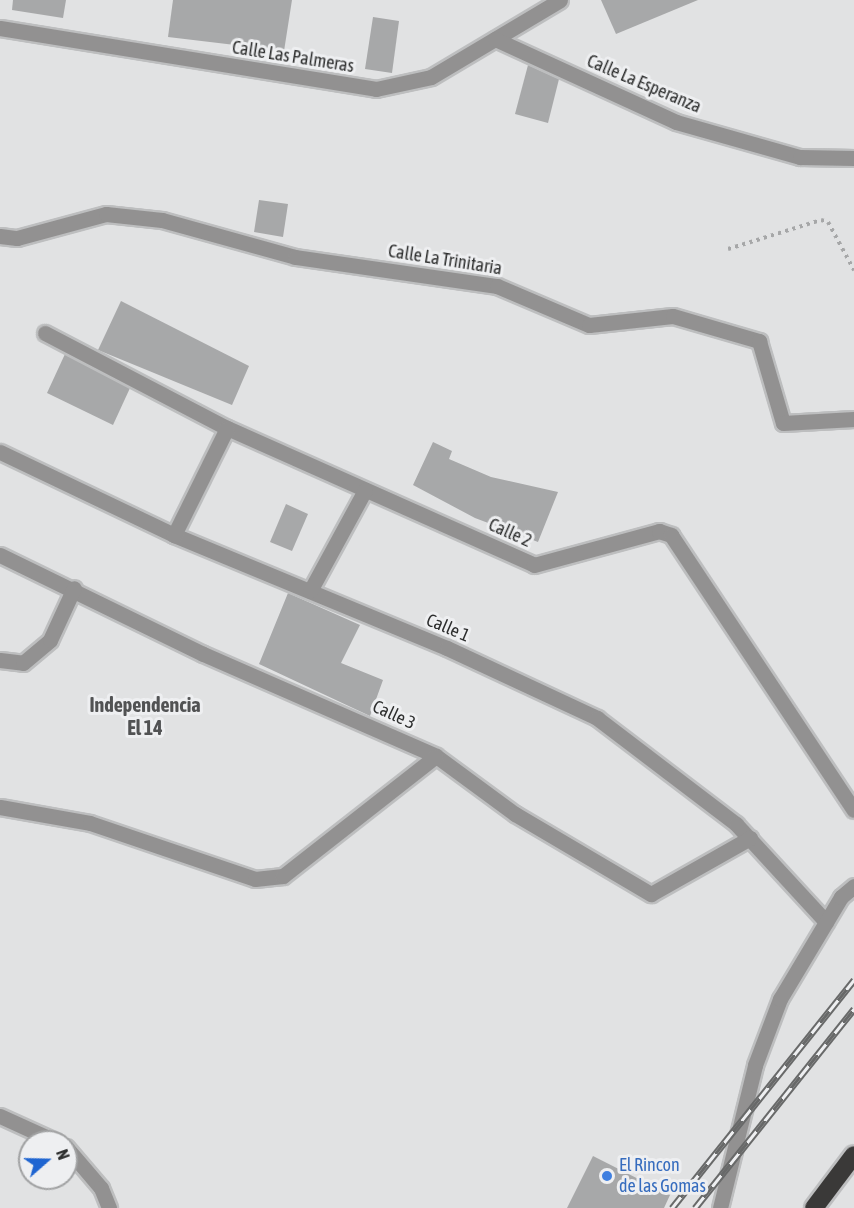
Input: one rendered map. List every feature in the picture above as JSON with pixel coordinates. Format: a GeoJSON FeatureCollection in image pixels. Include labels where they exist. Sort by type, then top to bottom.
{"type":"FeatureCollection","features":[{"type":"Feature","properties":{"kind":"highway"},"geometry":{"type":"LineString","coordinates":[[814,1208],[854,1155]]}},
{"type":"Feature","properties":{"kind":"street","name":"Calle Las Palmeras"},"geometry":{"type":"LineString","coordinates":[[0,28],[376,89],[431,77],[560,0]]}},
{"type":"Feature","properties":{"kind":"street","name":"Calle La Esperanza"},"geometry":{"type":"LineString","coordinates":[[495,39],[676,122],[800,157],[854,158]]}},
{"type":"Feature","properties":{"kind":"street","name":"Calle La Trinitaria"},"geometry":{"type":"LineString","coordinates":[[0,236],[17,238],[106,214],[162,220],[295,257],[497,286],[589,325],[673,316],[759,342],[783,423],[854,419]]}},
{"type":"Feature","properties":{"kind":"street","name":"Calle 2"},"geometry":{"type":"LineString","coordinates":[[45,333],[227,428],[534,565],[659,531],[671,535],[854,810]]}},
{"type":"Feature","properties":{"kind":"street"},"geometry":{"type":"LineString","coordinates":[[174,535],[227,428]]}},
{"type":"Feature","properties":{"kind":"street","name":"Calle 1"},"geometry":{"type":"LineString","coordinates":[[0,452],[174,535],[310,591],[597,718],[662,763],[750,838],[825,922]]}},
{"type":"Feature","properties":{"kind":"street"},"geometry":{"type":"LineString","coordinates":[[310,591],[365,490]]}},
{"type":"Feature","properties":{"kind":"street","name":"Calle 3"},"geometry":{"type":"LineString","coordinates":[[0,555],[74,588],[203,654],[436,756],[516,814],[651,894],[750,838]]}},
{"type":"Feature","properties":{"kind":"street"},"geometry":{"type":"LineString","coordinates":[[0,660],[23,663],[50,640],[74,588]]}},
{"type":"Feature","properties":{"kind":"street"},"geometry":{"type":"LineString","coordinates":[[0,807],[90,823],[255,879],[283,876],[436,756]]}},
{"type":"Feature","properties":{"kind":"street"},"geometry":{"type":"LineString","coordinates":[[720,1208],[755,1065],[780,999],[825,922],[854,886]]}},
{"type":"Feature","properties":{"kind":"street"},"geometry":{"type":"LineString","coordinates":[[0,1116],[31,1130]]}},
{"type":"Feature","properties":{"kind":"street"},"geometry":{"type":"LineString","coordinates":[[78,1161],[101,1188],[109,1208]]}},
{"type":"Feature","properties":{"kind":"path"},"geometry":{"type":"LineString","coordinates":[[728,249],[821,220],[828,222],[854,270]]}},
{"type":"Feature","properties":{"kind":"building"},"geometry":{"type":"Polygon","coordinates":[[[13,0],[66,0],[63,18],[12,10],[13,0]]]}},
{"type":"Feature","properties":{"kind":"building"},"geometry":{"type":"Polygon","coordinates":[[[173,0],[292,0],[284,51],[168,37],[173,0]]]}},
{"type":"Feature","properties":{"kind":"building"},"geometry":{"type":"Polygon","coordinates":[[[601,0],[698,0],[616,34],[601,0]]]}},
{"type":"Feature","properties":{"kind":"building"},"geometry":{"type":"Polygon","coordinates":[[[373,17],[399,21],[392,73],[365,69],[373,17]]]}},
{"type":"Feature","properties":{"kind":"building"},"geometry":{"type":"Polygon","coordinates":[[[528,65],[559,79],[548,123],[515,114],[528,65]]]}},
{"type":"Feature","properties":{"kind":"building"},"geometry":{"type":"Polygon","coordinates":[[[259,200],[288,204],[283,237],[254,232],[259,200]]]}},
{"type":"Feature","properties":{"kind":"building"},"geometry":{"type":"Polygon","coordinates":[[[121,301],[249,366],[232,405],[98,350],[121,301]]]}},
{"type":"Feature","properties":{"kind":"building"},"geometry":{"type":"Polygon","coordinates":[[[65,354],[130,388],[113,425],[47,393],[65,354]]]}},
{"type":"Feature","properties":{"kind":"building"},"geometry":{"type":"Polygon","coordinates":[[[433,442],[452,451],[449,459],[491,477],[558,492],[538,542],[475,518],[413,485],[433,442]]]}},
{"type":"Feature","properties":{"kind":"building"},"geometry":{"type":"Polygon","coordinates":[[[286,504],[308,514],[292,551],[270,542],[286,504]]]}},
{"type":"Feature","properties":{"kind":"building"},"geometry":{"type":"Polygon","coordinates":[[[288,593],[360,625],[341,663],[383,680],[370,716],[259,664],[288,593]]]}},
{"type":"Feature","properties":{"kind":"building","name":"El Rincon de las Gomas"},"geometry":{"type":"Polygon","coordinates":[[[593,1156],[670,1195],[664,1208],[567,1208],[593,1156]]]}},
{"type":"Feature","properties":{"kind":"railway"},"geometry":{"type":"LineString","coordinates":[[672,1208],[854,980]]}},
{"type":"Feature","properties":{"kind":"railway"},"geometry":{"type":"LineString","coordinates":[[695,1208],[854,1009]]}},
{"type":"Feature","properties":{"kind":"place","name":"El Rincon de las Gomas"},"geometry":{"type":"Point","coordinates":[607,1176]}},
{"type":"Feature","properties":{"kind":"district","name":"Independencia El 14"},"geometry":{"type":"Point","coordinates":[145,716]}}]}
